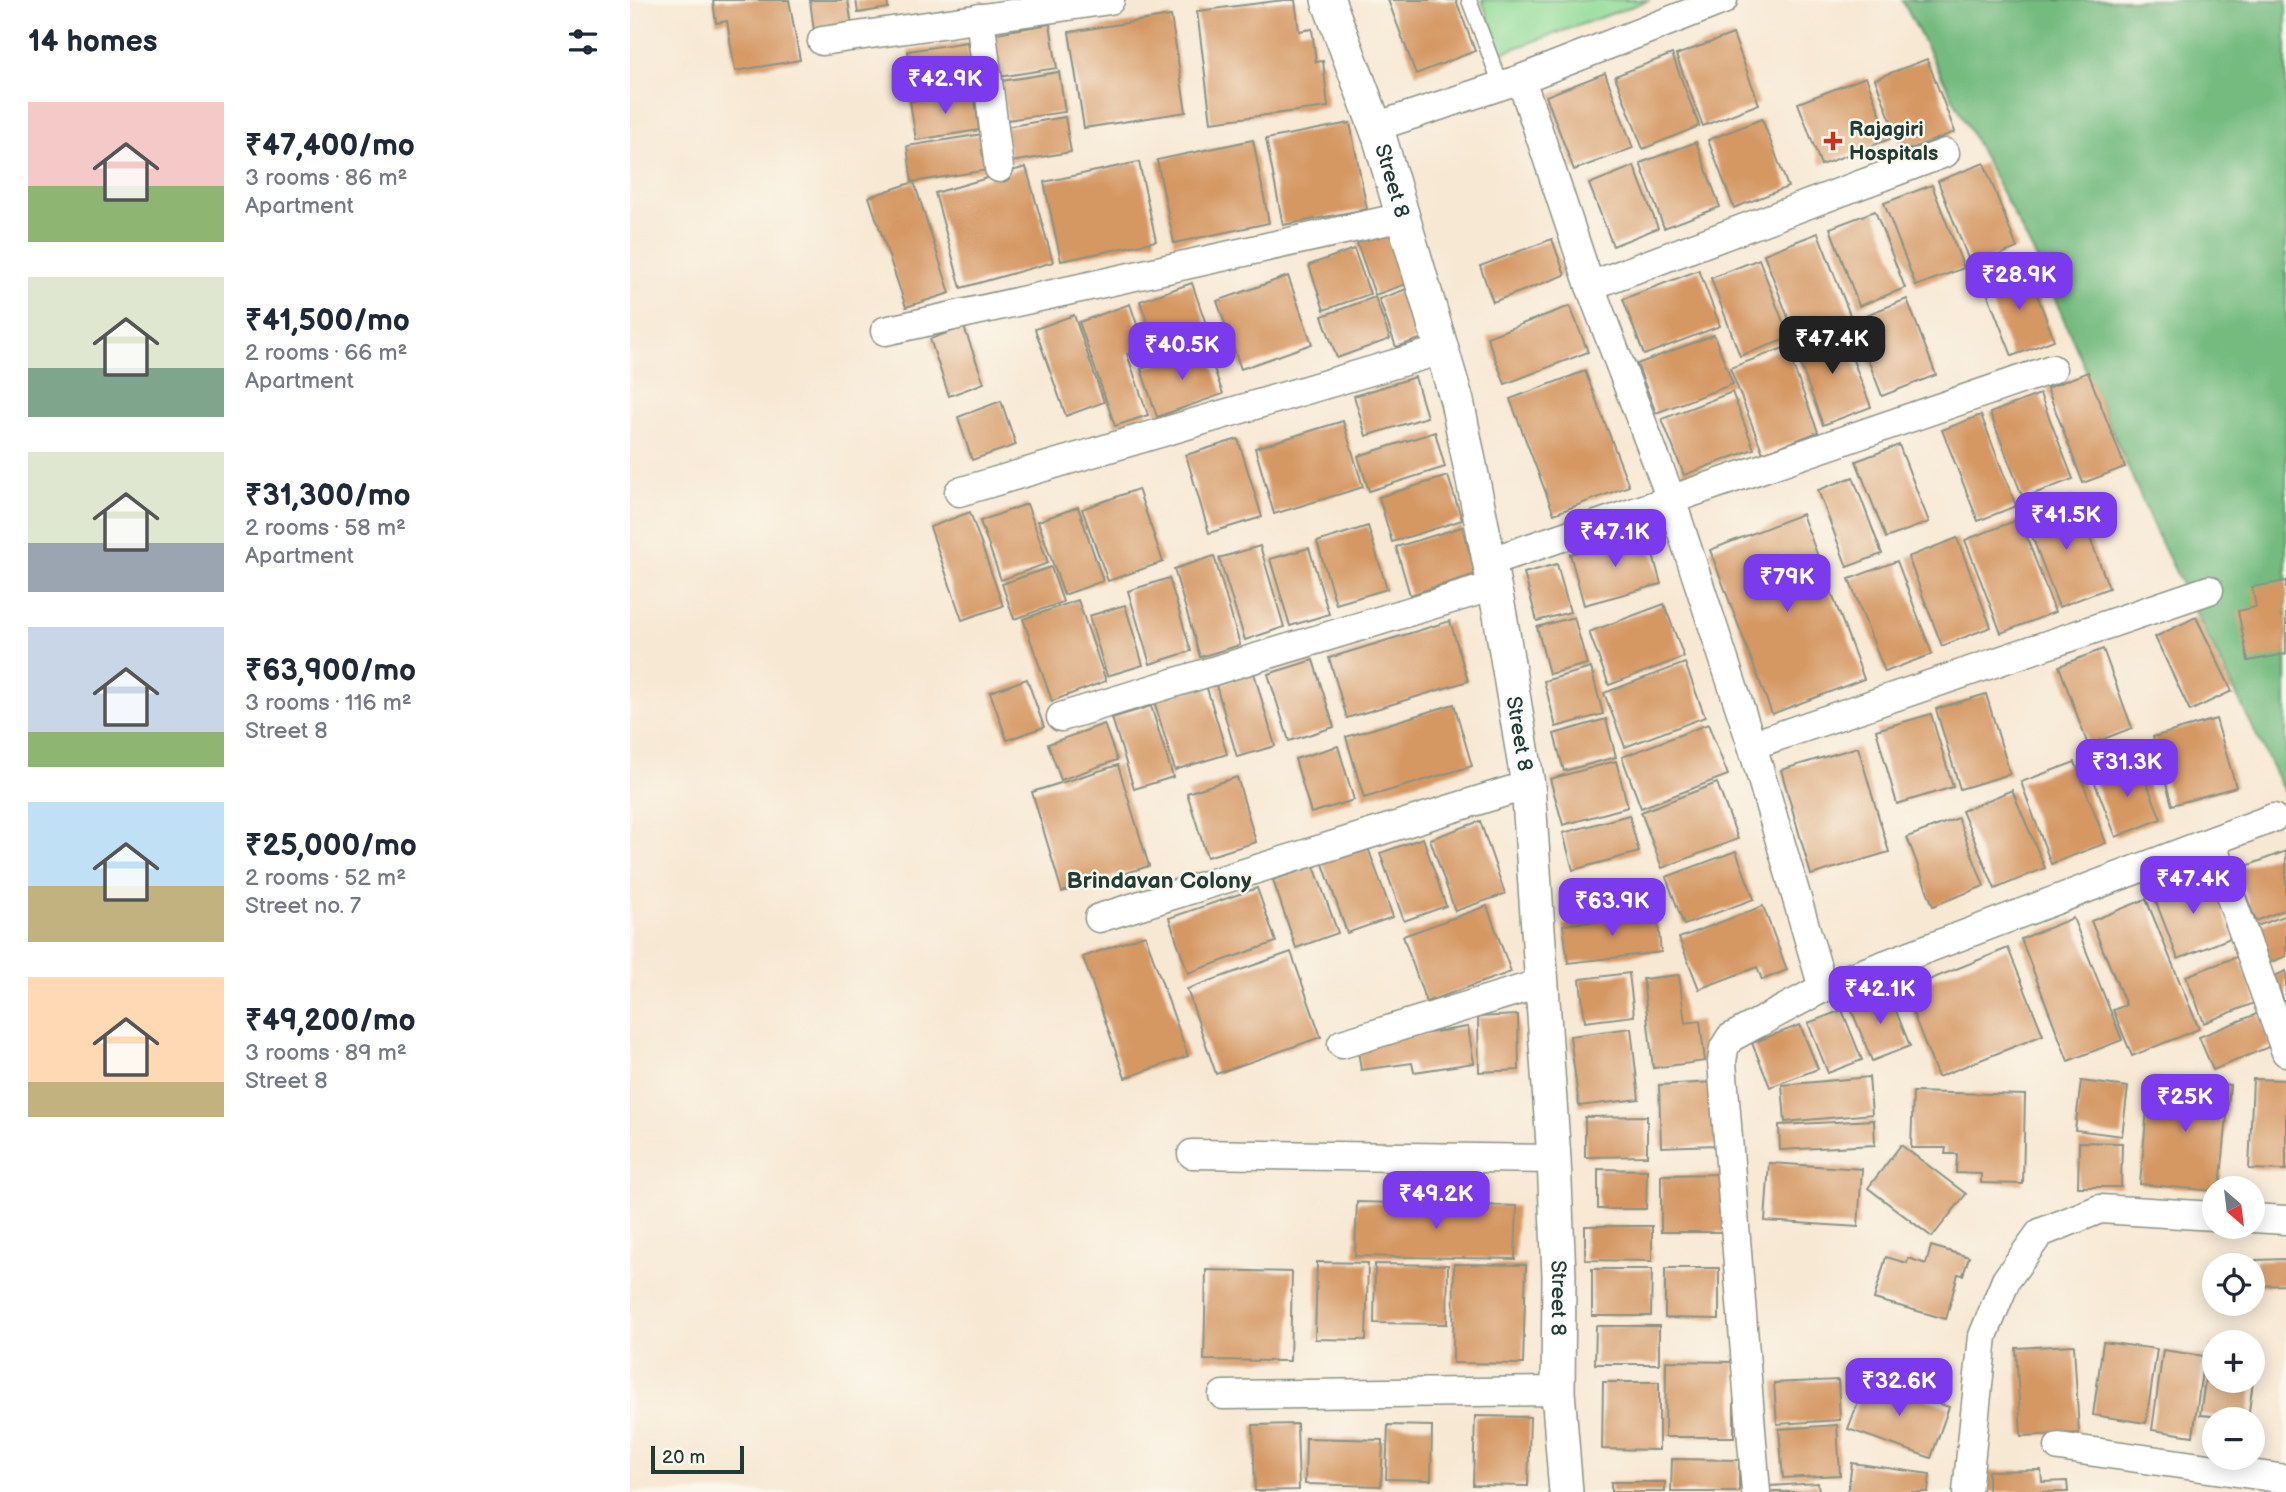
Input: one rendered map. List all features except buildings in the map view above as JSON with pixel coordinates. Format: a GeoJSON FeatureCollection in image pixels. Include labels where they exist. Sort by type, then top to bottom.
{"type":"FeatureCollection","features":[{"type":"Feature","properties":{"kind":"street"},"geometry":{"type":"LineString","coordinates":[[822,41],[1110,0]]}},
{"type":"Feature","properties":{"kind":"street","name":"Street 8"},"geometry":{"type":"LineString","coordinates":[[1328,0],[1375,127],[1457,401],[1492,574],[1528,785],[1554,1159],[1559,1276],[1558,1391],[1566,1492]]}},
{"type":"Feature","properties":{"kind":"street"},"geometry":{"type":"LineString","coordinates":[[1375,127],[1511,82],[1723,0]]}},
{"type":"Feature","properties":{"kind":"street"},"geometry":{"type":"LineString","coordinates":[[980,18],[999,168]]}},
{"type":"Feature","properties":{"kind":"street"},"geometry":{"type":"LineString","coordinates":[[1511,82],[1671,499],[1752,745],[1823,988]]}},
{"type":"Feature","properties":{"kind":"street"},"geometry":{"type":"LineString","coordinates":[[1590,286],[1944,153]]}},
{"type":"Feature","properties":{"kind":"street"},"geometry":{"type":"LineString","coordinates":[[885,331],[1403,217]]}},
{"type":"Feature","properties":{"kind":"street"},"geometry":{"type":"LineString","coordinates":[[959,492],[1442,350]]}},
{"type":"Feature","properties":{"kind":"street"},"geometry":{"type":"LineString","coordinates":[[1061,716],[1492,574],[1671,499],[2052,369]]}},
{"type":"Feature","properties":{"kind":"street"},"geometry":{"type":"LineString","coordinates":[[1752,745],[2209,590]]}},
{"type":"Feature","properties":{"kind":"street"},"geometry":{"type":"LineString","coordinates":[[1099,918],[1528,785]]}},
{"type":"Feature","properties":{"kind":"street"},"geometry":{"type":"LineString","coordinates":[[1756,1492],[1722,1062],[1724,1048],[1730,1038],[1823,988],[2273,818]]}},
{"type":"Feature","properties":{"kind":"street"},"geometry":{"type":"LineString","coordinates":[[2211,842],[2286,1052]]}},
{"type":"Feature","properties":{"kind":"street"},"geometry":{"type":"LineString","coordinates":[[1342,1044],[1542,983]]}},
{"type":"Feature","properties":{"kind":"street"},"geometry":{"type":"LineString","coordinates":[[1192,1154],[1554,1159]]}},
{"type":"Feature","properties":{"kind":"street"},"geometry":{"type":"LineString","coordinates":[[1967,1492],[1983,1336],[2006,1280],[2040,1233],[2100,1209],[2202,1215]]}},
{"type":"Feature","properties":{"kind":"street"},"geometry":{"type":"LineString","coordinates":[[2265,1219],[2286,1220]]}},
{"type":"Feature","properties":{"kind":"street"},"geometry":{"type":"LineString","coordinates":[[1223,1395],[1558,1391]]}},
{"type":"Feature","properties":{"kind":"street"},"geometry":{"type":"LineString","coordinates":[[2059,1447],[2286,1479]]}},
{"type":"Feature","properties":{"kind":"lane"},"geometry":{"type":"LineString","coordinates":[[1469,0],[1511,82]]}},
{"type":"Feature","properties":{"kind":"green space"},"geometry":{"type":"Polygon","coordinates":[[[1482,0],[1650,0],[1501,53],[1482,0]]]}},
{"type":"Feature","properties":{"kind":"green space"},"geometry":{"type":"Polygon","coordinates":[[[1902,0],[2286,0],[2286,795],[2155,530],[2043,271],[1902,0]]]}},
{"type":"Feature","properties":{"kind":"place","name":"Rajagiri Hospitals"},"geometry":{"type":"Point","coordinates":[1833,141]}},
{"type":"Feature","properties":{"kind":"district","name":"Brindavan Colony"},"geometry":{"type":"Point","coordinates":[1159,880]}}]}
